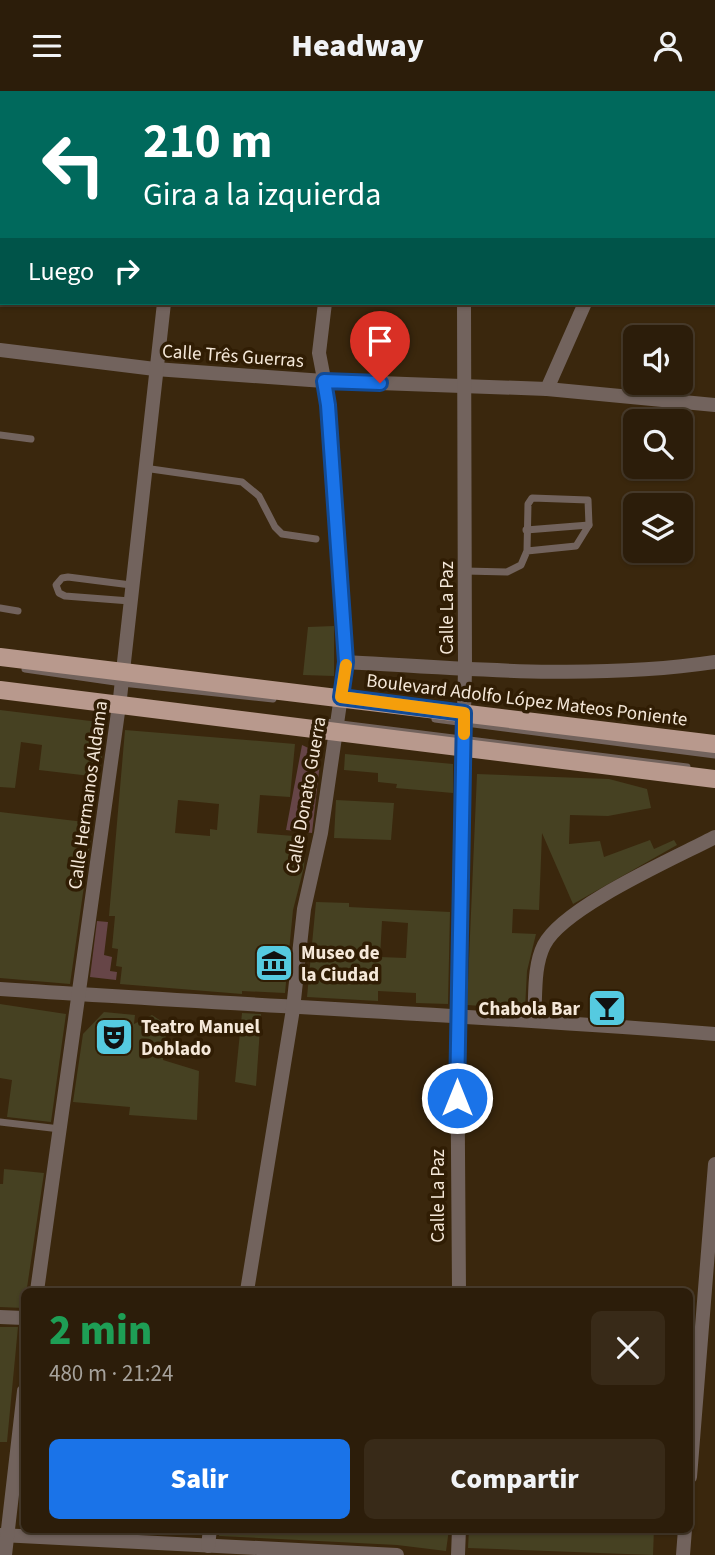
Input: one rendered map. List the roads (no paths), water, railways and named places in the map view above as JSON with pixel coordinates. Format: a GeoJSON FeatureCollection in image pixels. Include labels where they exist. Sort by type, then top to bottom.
{"type":"FeatureCollection","features":[{"type":"Feature","properties":{"kind":"main road","name":"Boulevard Adolfo López Mateos Poniente"},"geometry":{"type":"LineString","coordinates":[[0,657],[122,677],[340,701],[464,718],[715,744]]}},
{"type":"Feature","properties":{"kind":"main road"},"geometry":{"type":"LineString","coordinates":[[0,690],[464,742],[715,779]]}},
{"type":"Feature","properties":{"kind":"street","name":"Calle Hermanos Aldama"},"geometry":{"type":"LineString","coordinates":[[37,1288],[120,702],[164,305]]}},
{"type":"Feature","properties":{"kind":"street","name":"Calle Donato Guerra"},"geometry":{"type":"LineString","coordinates":[[247,1288],[293,1009],[304,909],[321,832],[346,662],[328,405],[319,353],[325,305]]}},
{"type":"Feature","properties":{"kind":"street","name":"Calle La Paz"},"geometry":{"type":"LineString","coordinates":[[459,1288],[457,1016],[465,669],[464,305]]}},
{"type":"Feature","properties":{"kind":"street"},"geometry":{"type":"LineString","coordinates":[[547,389],[584,305]]}},
{"type":"Feature","properties":{"kind":"street","name":"Calle Três Guerras"},"geometry":{"type":"LineString","coordinates":[[0,350],[155,369],[324,381],[547,389],[715,405]]}},
{"type":"Feature","properties":{"kind":"street"},"geometry":{"type":"LineString","coordinates":[[346,662],[465,669],[629,670],[674,669],[715,662]]}},
{"type":"Feature","properties":{"kind":"street"},"geometry":{"type":"LineString","coordinates":[[534,1020],[539,958],[553,932],[568,919],[625,884],[715,837]]}},
{"type":"Feature","properties":{"kind":"street"},"geometry":{"type":"LineString","coordinates":[[0,989],[293,1009],[534,1020],[715,1034]]}},
{"type":"Feature","properties":{"kind":"street"},"geometry":{"type":"LineString","coordinates":[[693,1395],[715,1164]]}},
{"type":"Feature","properties":{"kind":"street"},"geometry":{"type":"LineString","coordinates":[[0,1317],[21,1318]]}},
{"type":"Feature","properties":{"kind":"street"},"geometry":{"type":"LineString","coordinates":[[694,1368],[715,1369]]}},
{"type":"Feature","properties":{"kind":"street"},"geometry":{"type":"LineString","coordinates":[[5,1555],[4,1535],[21,1413]]}},
{"type":"Feature","properties":{"kind":"street"},"geometry":{"type":"LineString","coordinates":[[208,1546],[210,1533]]}},
{"type":"Feature","properties":{"kind":"street"},"geometry":{"type":"LineString","coordinates":[[458,1533],[458,1555]]}},
{"type":"Feature","properties":{"kind":"street"},"geometry":{"type":"LineString","coordinates":[[683,1555],[685,1533]]}},
{"type":"Feature","properties":{"kind":"street"},"geometry":{"type":"LineString","coordinates":[[4,1535],[147,1549],[208,1546],[397,1555]]}},
{"type":"Feature","properties":{"kind":"lane"},"geometry":{"type":"LineString","coordinates":[[0,435],[31,439]]}},
{"type":"Feature","properties":{"kind":"lane"},"geometry":{"type":"LineString","coordinates":[[144,468],[242,482],[259,496],[275,527],[282,534],[316,539]]}},
{"type":"Feature","properties":{"kind":"lane"},"geometry":{"type":"LineString","coordinates":[[465,571],[515,570],[521,565],[527,551],[528,504],[532,498],[584,498],[591,506],[590,525],[582,540],[571,548],[527,551]]}},
{"type":"Feature","properties":{"kind":"lane"},"geometry":{"type":"LineString","coordinates":[[526,530],[590,525]]}},
{"type":"Feature","properties":{"kind":"lane"},"geometry":{"type":"LineString","coordinates":[[130,601],[65,596],[59,593],[56,585],[62,578],[68,577],[131,585]]}},
{"type":"Feature","properties":{"kind":"lane"},"geometry":{"type":"LineString","coordinates":[[0,608],[18,611]]}},
{"type":"Feature","properties":{"kind":"lane"},"geometry":{"type":"LineString","coordinates":[[0,665],[122,677]]}},
{"type":"Feature","properties":{"kind":"lane"},"geometry":{"type":"LineString","coordinates":[[0,683],[120,702]]}},
{"type":"Feature","properties":{"kind":"lane"},"geometry":{"type":"LineString","coordinates":[[464,718],[715,755]]}},
{"type":"Feature","properties":{"kind":"lane"},"geometry":{"type":"LineString","coordinates":[[464,742],[715,771]]}},
{"type":"Feature","properties":{"kind":"lane"},"geometry":{"type":"LineString","coordinates":[[0,1122],[60,1129]]}},
{"type":"Feature","properties":{"kind":"place","name":"Museo de la Ciudad"},"geometry":{"type":"Point","coordinates":[274,963]}},
{"type":"Feature","properties":{"kind":"place","name":"Chabola Bar"},"geometry":{"type":"Point","coordinates":[607,1008]}},
{"type":"Feature","properties":{"kind":"place","name":"Teatro Manuel Doblado"},"geometry":{"type":"Point","coordinates":[114,1037]}}]}
